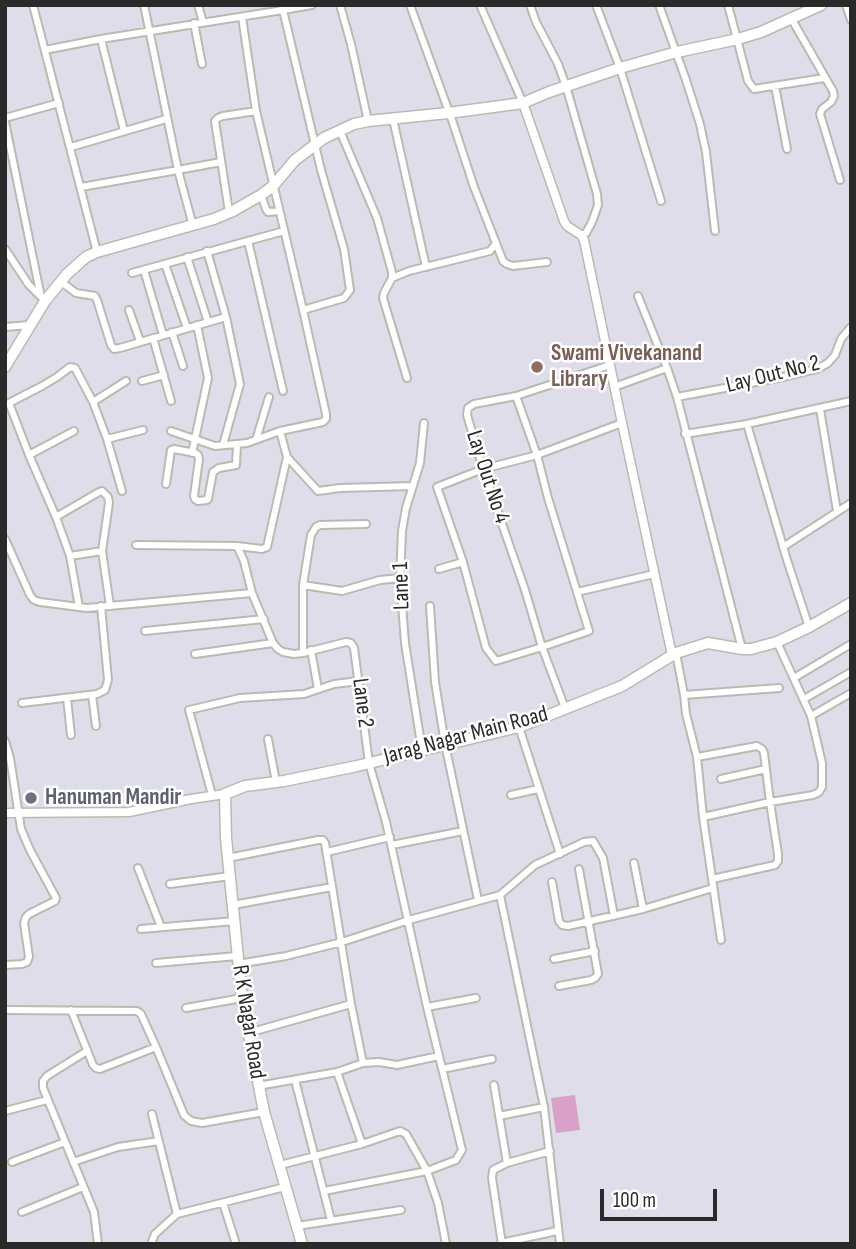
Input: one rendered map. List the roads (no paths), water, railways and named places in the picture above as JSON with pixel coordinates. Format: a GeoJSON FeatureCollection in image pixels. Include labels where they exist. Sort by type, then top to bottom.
{"type":"FeatureCollection","features":[{"type":"Feature","properties":{"kind":"main road"},"geometry":{"type":"LineString","coordinates":[[5,366],[21,343],[43,299],[86,257],[192,226],[229,212],[274,186],[295,160],[324,138],[354,124],[523,103],[620,68],[761,32],[821,5]]}},
{"type":"Feature","properties":{"kind":"main road","name":"Jarag Nagar Main Road"},"geometry":{"type":"LineString","coordinates":[[225,794],[245,786],[369,763],[519,727],[622,686],[674,654],[708,643],[751,649],[777,642],[849,608]]}},
{"type":"Feature","properties":{"kind":"main road","name":"R K Nagar Road"},"geometry":{"type":"LineString","coordinates":[[225,794],[228,858],[242,998],[264,1112],[302,1244]]}},
{"type":"Feature","properties":{"kind":"street"},"geometry":{"type":"LineString","coordinates":[[33,5],[97,252]]}},
{"type":"Feature","properties":{"kind":"street"},"geometry":{"type":"LineString","coordinates":[[144,5],[166,119],[192,226]]}},
{"type":"Feature","properties":{"kind":"street"},"geometry":{"type":"LineString","coordinates":[[198,5],[203,22]]}},
{"type":"Feature","properties":{"kind":"street"},"geometry":{"type":"LineString","coordinates":[[45,50],[282,7],[312,5]]}},
{"type":"Feature","properties":{"kind":"street"},"geometry":{"type":"LineString","coordinates":[[340,5],[368,121]]}},
{"type":"Feature","properties":{"kind":"street"},"geometry":{"type":"LineString","coordinates":[[410,5],[503,261],[513,266],[547,262]]}},
{"type":"Feature","properties":{"kind":"street"},"geometry":{"type":"LineString","coordinates":[[480,5],[523,103],[564,221],[570,229],[583,237],[590,262],[654,574],[697,757],[721,940]]}},
{"type":"Feature","properties":{"kind":"street"},"geometry":{"type":"LineString","coordinates":[[530,5],[566,86],[598,201],[589,229],[583,237]]}},
{"type":"Feature","properties":{"kind":"street"},"geometry":{"type":"LineString","coordinates":[[596,5],[620,68],[662,201]]}},
{"type":"Feature","properties":{"kind":"street"},"geometry":{"type":"LineString","coordinates":[[659,5],[700,124],[715,231]]}},
{"type":"Feature","properties":{"kind":"street"},"geometry":{"type":"LineString","coordinates":[[728,5],[750,86],[754,89],[824,78]]}},
{"type":"Feature","properties":{"kind":"street"},"geometry":{"type":"LineString","coordinates":[[846,5],[851,20]]}},
{"type":"Feature","properties":{"kind":"street"},"geometry":{"type":"LineString","coordinates":[[282,7],[315,146],[344,249],[349,290],[344,298],[303,310]]}},
{"type":"Feature","properties":{"kind":"street"},"geometry":{"type":"LineString","coordinates":[[171,431],[193,446],[198,455],[194,496],[198,501],[203,501],[208,499],[213,471],[236,466],[237,451],[247,443],[326,419],[321,386],[256,111],[242,16]]}},
{"type":"Feature","properties":{"kind":"street"},"geometry":{"type":"LineString","coordinates":[[791,18],[833,91],[831,102],[820,114],[839,180]]}},
{"type":"Feature","properties":{"kind":"street"},"geometry":{"type":"LineString","coordinates":[[194,23],[201,64]]}},
{"type":"Feature","properties":{"kind":"street"},"geometry":{"type":"LineString","coordinates":[[101,39],[124,131]]}},
{"type":"Feature","properties":{"kind":"street"},"geometry":{"type":"LineString","coordinates":[[775,86],[787,149]]}},
{"type":"Feature","properties":{"kind":"street"},"geometry":{"type":"LineString","coordinates":[[43,299],[5,120],[59,103]]}},
{"type":"Feature","properties":{"kind":"street"},"geometry":{"type":"LineString","coordinates":[[229,212],[215,121],[223,116],[256,111]]}},
{"type":"Feature","properties":{"kind":"street"},"geometry":{"type":"LineString","coordinates":[[71,147],[166,119]]}},
{"type":"Feature","properties":{"kind":"street"},"geometry":{"type":"LineString","coordinates":[[393,119],[426,267]]}},
{"type":"Feature","properties":{"kind":"street"},"geometry":{"type":"LineString","coordinates":[[340,131],[377,218],[392,272],[383,298],[407,379]]}},
{"type":"Feature","properties":{"kind":"street"},"geometry":{"type":"LineString","coordinates":[[81,187],[221,162]]}},
{"type":"Feature","properties":{"kind":"street"},"geometry":{"type":"LineString","coordinates":[[261,195],[268,212],[279,211]]}},
{"type":"Feature","properties":{"kind":"street"},"geometry":{"type":"LineString","coordinates":[[132,273],[284,231]]}},
{"type":"Feature","properties":{"kind":"street"},"geometry":{"type":"LineString","coordinates":[[248,241],[283,391]]}},
{"type":"Feature","properties":{"kind":"street"},"geometry":{"type":"LineString","coordinates":[[392,278],[498,247]]}},
{"type":"Feature","properties":{"kind":"street"},"geometry":{"type":"LineString","coordinates":[[5,248],[29,285],[43,299]]}},
{"type":"Feature","properties":{"kind":"street"},"geometry":{"type":"LineString","coordinates":[[207,251],[226,317],[240,384],[223,445]]}},
{"type":"Feature","properties":{"kind":"street"},"geometry":{"type":"LineString","coordinates":[[187,257],[208,322]]}},
{"type":"Feature","properties":{"kind":"street"},"geometry":{"type":"LineString","coordinates":[[165,264],[187,328]]}},
{"type":"Feature","properties":{"kind":"street"},"geometry":{"type":"LineString","coordinates":[[144,270],[163,335]]}},
{"type":"Feature","properties":{"kind":"street"},"geometry":{"type":"LineString","coordinates":[[60,281],[76,293],[94,296],[114,349],[226,317]]}},
{"type":"Feature","properties":{"kind":"street"},"geometry":{"type":"LineString","coordinates":[[638,296],[677,397],[743,649]]}},
{"type":"Feature","properties":{"kind":"street"},"geometry":{"type":"LineString","coordinates":[[129,310],[140,341]]}},
{"type":"Feature","properties":{"kind":"street"},"geometry":{"type":"LineString","coordinates":[[5,327],[30,325]]}},
{"type":"Feature","properties":{"kind":"street"},"geometry":{"type":"LineString","coordinates":[[193,446],[208,378],[197,325]]}},
{"type":"Feature","properties":{"kind":"street","name":"Lay Out No 2"},"geometry":{"type":"LineString","coordinates":[[677,397],[817,369],[835,355],[841,339],[851,327]]}},
{"type":"Feature","properties":{"kind":"street"},"geometry":{"type":"LineString","coordinates":[[172,332],[183,366]]}},
{"type":"Feature","properties":{"kind":"street"},"geometry":{"type":"LineString","coordinates":[[153,338],[171,401]]}},
{"type":"Feature","properties":{"kind":"street","name":"Lay Out No 4"},"geometry":{"type":"LineString","coordinates":[[565,708],[542,647],[467,415],[468,408],[474,404],[516,396],[610,365]]}},
{"type":"Feature","properties":{"kind":"street"},"geometry":{"type":"LineString","coordinates":[[79,607],[70,556],[7,404],[50,382],[73,366],[93,402],[122,491]]}},
{"type":"Feature","properties":{"kind":"street"},"geometry":{"type":"LineString","coordinates":[[614,387],[667,368]]}},
{"type":"Feature","properties":{"kind":"street"},"geometry":{"type":"LineString","coordinates":[[142,381],[164,375]]}},
{"type":"Feature","properties":{"kind":"street"},"geometry":{"type":"LineString","coordinates":[[93,402],[126,381]]}},
{"type":"Feature","properties":{"kind":"street"},"geometry":{"type":"LineString","coordinates":[[516,396],[537,455],[589,631],[496,661],[486,648],[463,562],[438,487],[483,469],[537,455],[622,424]]}},
{"type":"Feature","properties":{"kind":"street"},"geometry":{"type":"LineString","coordinates":[[256,440],[270,397]]}},
{"type":"Feature","properties":{"kind":"street"},"geometry":{"type":"LineString","coordinates":[[685,434],[747,424],[851,401]]}},
{"type":"Feature","properties":{"kind":"street"},"geometry":{"type":"LineString","coordinates":[[820,409],[837,511]]}},
{"type":"Feature","properties":{"kind":"street","name":"Lane 1"},"geometry":{"type":"LineString","coordinates":[[422,750],[405,643],[400,578],[402,531],[420,463],[424,423]]}},
{"type":"Feature","properties":{"kind":"street"},"geometry":{"type":"LineString","coordinates":[[747,424],[808,626]]}},
{"type":"Feature","properties":{"kind":"street"},"geometry":{"type":"LineString","coordinates":[[107,439],[142,430]]}},
{"type":"Feature","properties":{"kind":"street"},"geometry":{"type":"LineString","coordinates":[[29,455],[74,431]]}},
{"type":"Feature","properties":{"kind":"street"},"geometry":{"type":"LineString","coordinates":[[136,545],[267,547],[287,457],[281,434]]}},
{"type":"Feature","properties":{"kind":"street"},"geometry":{"type":"LineString","coordinates":[[166,484],[170,452],[174,449],[223,445],[237,451]]}},
{"type":"Feature","properties":{"kind":"street"},"geometry":{"type":"LineString","coordinates":[[287,457],[318,491],[412,486]]}},
{"type":"Feature","properties":{"kind":"street"},"geometry":{"type":"LineString","coordinates":[[56,517],[99,492],[108,497],[102,551],[110,606]]}},
{"type":"Feature","properties":{"kind":"street"},"geometry":{"type":"LineString","coordinates":[[783,547],[851,503]]}},
{"type":"Feature","properties":{"kind":"street"},"geometry":{"type":"LineString","coordinates":[[303,653],[303,585],[312,535],[320,525],[366,524]]}},
{"type":"Feature","properties":{"kind":"street"},"geometry":{"type":"LineString","coordinates":[[5,539],[34,600],[79,607],[252,593]]}},
{"type":"Feature","properties":{"kind":"street"},"geometry":{"type":"LineString","coordinates":[[237,546],[244,561],[252,593],[273,643],[278,649],[294,654],[311,650],[318,689]]}},
{"type":"Feature","properties":{"kind":"street"},"geometry":{"type":"LineString","coordinates":[[70,556],[102,551]]}},
{"type":"Feature","properties":{"kind":"street"},"geometry":{"type":"LineString","coordinates":[[439,569],[463,562]]}},
{"type":"Feature","properties":{"kind":"street"},"geometry":{"type":"LineString","coordinates":[[577,592],[654,574]]}},
{"type":"Feature","properties":{"kind":"street"},"geometry":{"type":"LineString","coordinates":[[303,585],[342,591],[380,580],[400,578]]}},
{"type":"Feature","properties":{"kind":"street"},"geometry":{"type":"LineString","coordinates":[[22,703],[103,692],[108,680],[101,606]]}},
{"type":"Feature","properties":{"kind":"street"},"geometry":{"type":"LineString","coordinates":[[430,606],[435,681],[445,744],[478,900]]}},
{"type":"Feature","properties":{"kind":"street"},"geometry":{"type":"LineString","coordinates":[[145,631],[264,619]]}},
{"type":"Feature","properties":{"kind":"street","name":"Lane 2"},"geometry":{"type":"LineString","coordinates":[[311,650],[346,642],[351,643],[354,648],[369,763],[391,841],[462,1150],[456,1160],[427,1171],[324,1191]]}},
{"type":"Feature","properties":{"kind":"street"},"geometry":{"type":"LineString","coordinates":[[703,817],[813,795],[822,787],[819,749],[811,716],[777,642]]}},
{"type":"Feature","properties":{"kind":"street"},"geometry":{"type":"LineString","coordinates":[[195,654],[273,643]]}},
{"type":"Feature","properties":{"kind":"street"},"geometry":{"type":"LineString","coordinates":[[794,678],[851,644]]}},
{"type":"Feature","properties":{"kind":"street"},"geometry":{"type":"LineString","coordinates":[[804,699],[851,672]]}},
{"type":"Feature","properties":{"kind":"street"},"geometry":{"type":"LineString","coordinates":[[212,795],[189,710],[240,698],[304,694],[334,684],[359,681]]}},
{"type":"Feature","properties":{"kind":"street"},"geometry":{"type":"LineString","coordinates":[[684,695],[779,688]]}},
{"type":"Feature","properties":{"kind":"street"},"geometry":{"type":"LineString","coordinates":[[811,716],[851,693]]}},
{"type":"Feature","properties":{"kind":"street"},"geometry":{"type":"LineString","coordinates":[[92,695],[96,726]]}},
{"type":"Feature","properties":{"kind":"street"},"geometry":{"type":"LineString","coordinates":[[67,698],[71,735]]}},
{"type":"Feature","properties":{"kind":"street"},"geometry":{"type":"LineString","coordinates":[[519,727],[560,854]]}},
{"type":"Feature","properties":{"kind":"street"},"geometry":{"type":"LineString","coordinates":[[268,739],[276,782]]}},
{"type":"Feature","properties":{"kind":"street"},"geometry":{"type":"LineString","coordinates":[[5,741],[21,829],[56,898],[26,917],[24,923],[29,957],[27,962],[5,965]]}},
{"type":"Feature","properties":{"kind":"street"},"geometry":{"type":"LineString","coordinates":[[697,757],[757,746],[762,749],[778,854],[777,863],[767,867],[712,879]]}},
{"type":"Feature","properties":{"kind":"street"},"geometry":{"type":"LineString","coordinates":[[720,779],[766,769]]}},
{"type":"Feature","properties":{"kind":"street"},"geometry":{"type":"LineString","coordinates":[[511,795],[538,789]]}},
{"type":"Feature","properties":{"kind":"street"},"geometry":{"type":"LineString","coordinates":[[5,813],[129,812],[225,794]]}},
{"type":"Feature","properties":{"kind":"street"},"geometry":{"type":"LineString","coordinates":[[327,852],[463,831]]}},
{"type":"Feature","properties":{"kind":"street"},"geometry":{"type":"LineString","coordinates":[[228,858],[318,840],[325,843],[363,1063]]}},
{"type":"Feature","properties":{"kind":"street"},"geometry":{"type":"LineString","coordinates":[[156,963],[286,956],[342,942],[500,895],[535,865],[584,842],[593,841],[603,858],[614,916]]}},
{"type":"Feature","properties":{"kind":"street"},"geometry":{"type":"LineString","coordinates":[[634,863],[643,909]]}},
{"type":"Feature","properties":{"kind":"street"},"geometry":{"type":"LineString","coordinates":[[138,868],[161,927]]}},
{"type":"Feature","properties":{"kind":"street"},"geometry":{"type":"LineString","coordinates":[[559,986],[595,978],[598,974],[579,869]]}},
{"type":"Feature","properties":{"kind":"street"},"geometry":{"type":"LineString","coordinates":[[170,884],[230,876]]}},
{"type":"Feature","properties":{"kind":"street"},"geometry":{"type":"LineString","coordinates":[[552,882],[559,921],[568,926],[643,909],[713,888]]}},
{"type":"Feature","properties":{"kind":"street"},"geometry":{"type":"LineString","coordinates":[[233,905],[332,887]]}},
{"type":"Feature","properties":{"kind":"street"},"geometry":{"type":"LineString","coordinates":[[500,895],[544,1107],[560,1244]]}},
{"type":"Feature","properties":{"kind":"street"},"geometry":{"type":"LineString","coordinates":[[141,929],[235,921]]}},
{"type":"Feature","properties":{"kind":"street"},"geometry":{"type":"LineString","coordinates":[[554,959],[595,951]]}},
{"type":"Feature","properties":{"kind":"street"},"geometry":{"type":"LineString","coordinates":[[186,1008],[242,998]]}},
{"type":"Feature","properties":{"kind":"street"},"geometry":{"type":"LineString","coordinates":[[427,1007],[476,998]]}},
{"type":"Feature","properties":{"kind":"street"},"geometry":{"type":"LineString","coordinates":[[248,1033],[351,1004]]}},
{"type":"Feature","properties":{"kind":"street"},"geometry":{"type":"LineString","coordinates":[[5,1010],[137,1011],[141,1014],[156,1047],[184,1115],[191,1121],[202,1123],[264,1112]]}},
{"type":"Feature","properties":{"kind":"street"},"geometry":{"type":"LineString","coordinates":[[71,1010],[96,1068],[100,1069],[156,1047]]}},
{"type":"Feature","properties":{"kind":"street"},"geometry":{"type":"LineString","coordinates":[[87,1051],[47,1076],[43,1088],[94,1212],[98,1244]]}},
{"type":"Feature","properties":{"kind":"street"},"geometry":{"type":"LineString","coordinates":[[258,1086],[337,1072],[363,1063],[397,1065],[439,1056]]}},
{"type":"Feature","properties":{"kind":"street"},"geometry":{"type":"LineString","coordinates":[[442,1069],[492,1059]]}},
{"type":"Feature","properties":{"kind":"street"},"geometry":{"type":"LineString","coordinates":[[337,1072],[362,1144]]}},
{"type":"Feature","properties":{"kind":"street"},"geometry":{"type":"LineString","coordinates":[[295,1080],[331,1220]]}},
{"type":"Feature","properties":{"kind":"street"},"geometry":{"type":"LineString","coordinates":[[494,1085],[507,1163]]}},
{"type":"Feature","properties":{"kind":"street"},"geometry":{"type":"LineString","coordinates":[[5,1111],[47,1100]]}},
{"type":"Feature","properties":{"kind":"street"},"geometry":{"type":"LineString","coordinates":[[499,1116],[544,1107]]}},
{"type":"Feature","properties":{"kind":"street"},"geometry":{"type":"LineString","coordinates":[[152,1114],[177,1214]]}},
{"type":"Feature","properties":{"kind":"street"},"geometry":{"type":"LineString","coordinates":[[280,1165],[403,1131],[427,1171],[438,1203],[446,1244]]}},
{"type":"Feature","properties":{"kind":"street"},"geometry":{"type":"LineString","coordinates":[[73,1162],[118,1147],[159,1141]]}},
{"type":"Feature","properties":{"kind":"street"},"geometry":{"type":"LineString","coordinates":[[12,1162],[65,1142]]}},
{"type":"Feature","properties":{"kind":"street"},"geometry":{"type":"LineString","coordinates":[[550,1151],[507,1163],[492,1173],[501,1244],[557,1231]]}},
{"type":"Feature","properties":{"kind":"street"},"geometry":{"type":"LineString","coordinates":[[22,1212],[83,1187]]}},
{"type":"Feature","properties":{"kind":"street"},"geometry":{"type":"LineString","coordinates":[[151,1244],[155,1234],[177,1214],[285,1187]]}},
{"type":"Feature","properties":{"kind":"street"},"geometry":{"type":"LineString","coordinates":[[223,1203],[236,1244]]}},
{"type":"Feature","properties":{"kind":"street"},"geometry":{"type":"LineString","coordinates":[[298,1226],[401,1210]]}},
{"type":"Feature","properties":{"kind":"place","name":"Swami Vivekanand Library"},"geometry":{"type":"Point","coordinates":[537,367]}},
{"type":"Feature","properties":{"kind":"place","name":"Hanuman Mandir"},"geometry":{"type":"Point","coordinates":[31,798]}}]}
